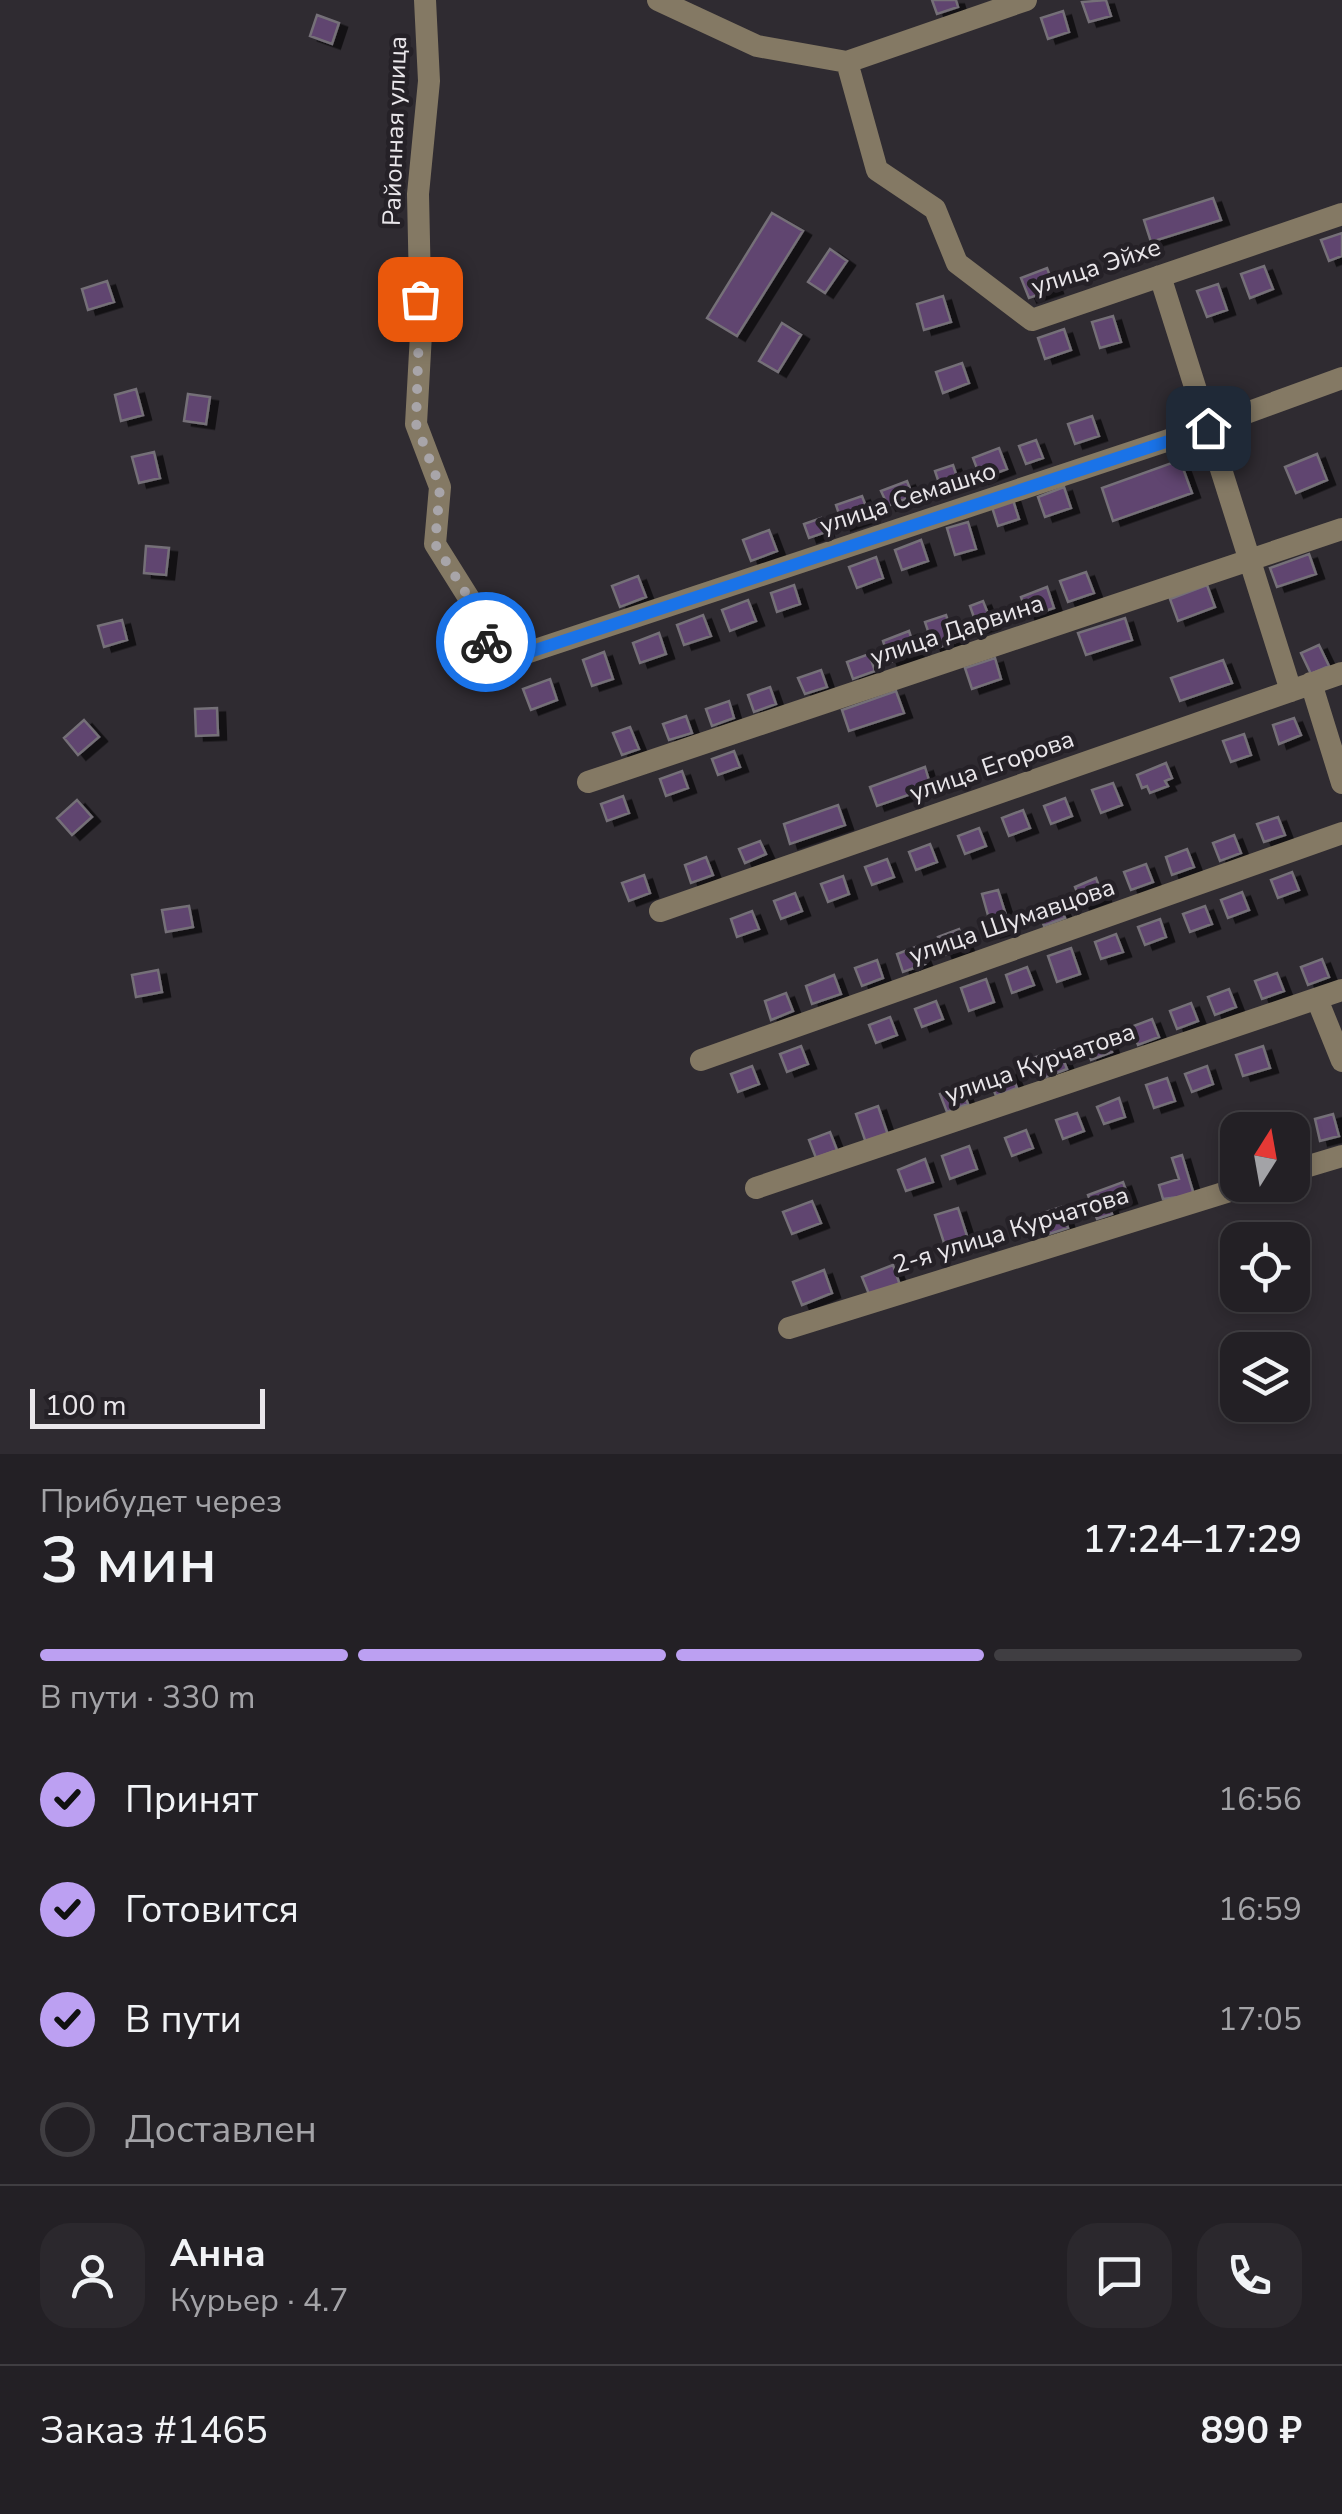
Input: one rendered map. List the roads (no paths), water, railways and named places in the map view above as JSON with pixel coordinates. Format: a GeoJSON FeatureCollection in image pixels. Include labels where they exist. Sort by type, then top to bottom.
{"type":"FeatureCollection","features":[{"type":"Feature","properties":{"kind":"street","name":"Районная улица"},"geometry":{"type":"LineString","coordinates":[[425,0],[428,81],[418,194],[421,334],[416,424],[440,487],[435,544],[482,619],[490,665]]}},
{"type":"Feature","properties":{"kind":"street"},"geometry":{"type":"LineString","coordinates":[[658,0],[757,46],[847,62],[1026,0]]}},
{"type":"Feature","properties":{"kind":"street","name":"улица Эйхе"},"geometry":{"type":"LineString","coordinates":[[847,62],[877,170],[935,208],[957,263],[1032,320],[1342,214]]}},
{"type":"Feature","properties":{"kind":"street"},"geometry":{"type":"LineString","coordinates":[[1160,276],[1250,561],[1342,784]]}},
{"type":"Feature","properties":{"kind":"street","name":"улица Семашко"},"geometry":{"type":"LineString","coordinates":[[490,665],[1208,428],[1342,378]]}},
{"type":"Feature","properties":{"kind":"street","name":"улица Дарвина"},"geometry":{"type":"LineString","coordinates":[[588,782],[1342,529]]}},
{"type":"Feature","properties":{"kind":"street","name":"улица Егорова"},"geometry":{"type":"LineString","coordinates":[[660,912],[1342,673]]}},
{"type":"Feature","properties":{"kind":"street","name":"улица Шумавцова"},"geometry":{"type":"LineString","coordinates":[[701,1060],[1342,833]]}},
{"type":"Feature","properties":{"kind":"street","name":"улица Курчатова"},"geometry":{"type":"LineString","coordinates":[[756,1188],[1342,990]]}},
{"type":"Feature","properties":{"kind":"street"},"geometry":{"type":"LineString","coordinates":[[1318,999],[1342,1061]]}},
{"type":"Feature","properties":{"kind":"street"},"geometry":{"type":"LineString","coordinates":[[1310,1166],[1342,1156]]}},
{"type":"Feature","properties":{"kind":"street","name":"2-я улица Курчатова"},"geometry":{"type":"LineString","coordinates":[[789,1328],[1220,1194]]}}]}
